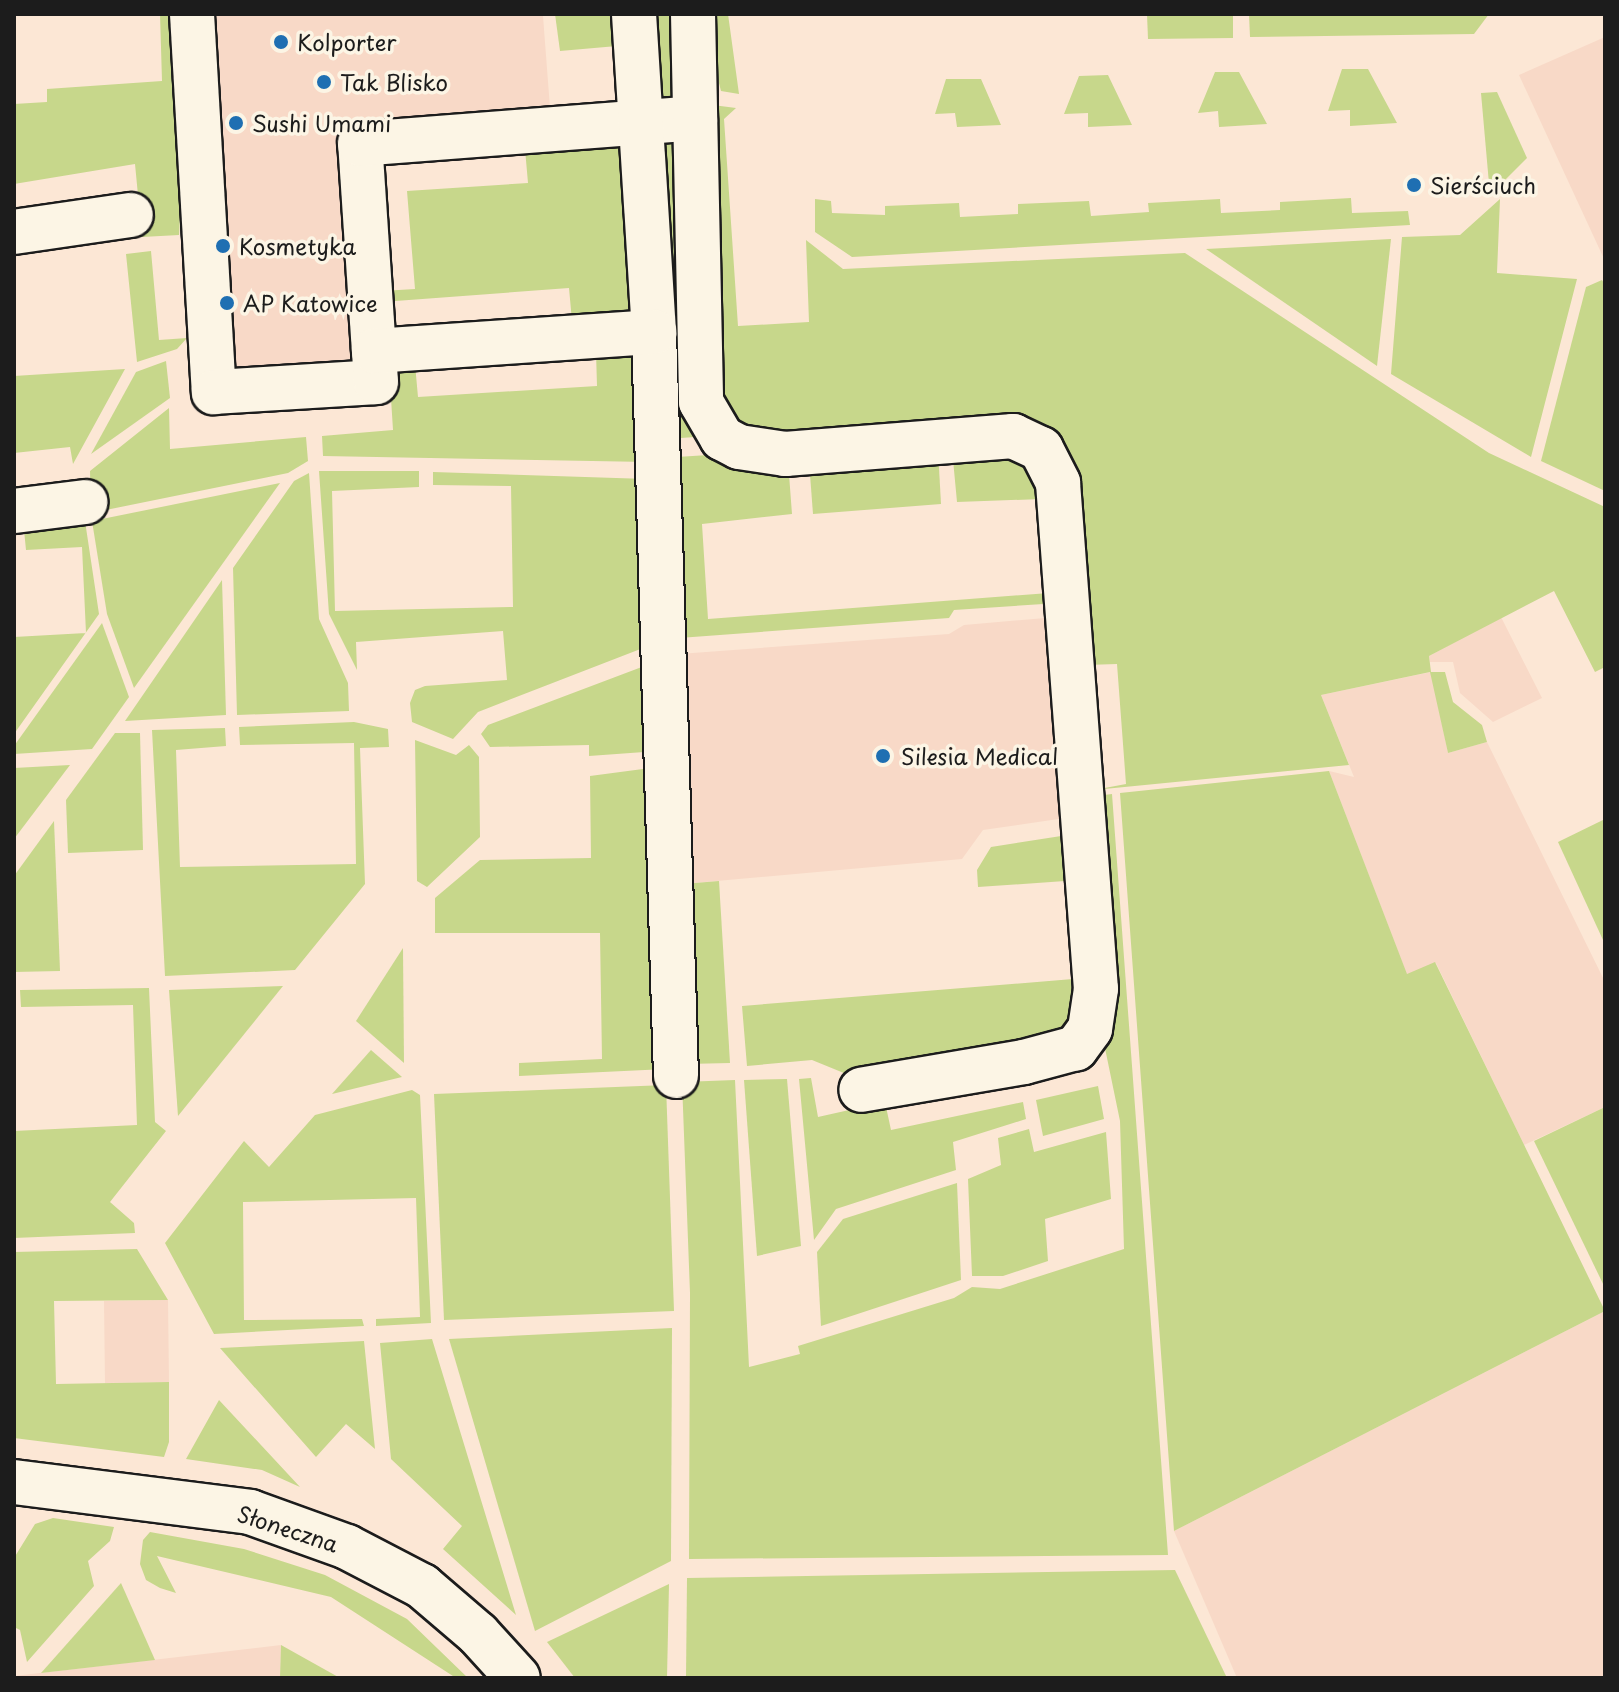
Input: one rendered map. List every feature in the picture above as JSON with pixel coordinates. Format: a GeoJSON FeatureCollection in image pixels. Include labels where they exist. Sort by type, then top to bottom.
{"type":"FeatureCollection","features":[{"type":"Feature","properties":{"kind":"street"},"geometry":{"type":"LineString","coordinates":[[192,14],[214,392],[376,382],[360,144],[695,118]]}},
{"type":"Feature","properties":{"kind":"street"},"geometry":{"type":"LineString","coordinates":[[634,14],[654,332],[676,1076]]}},
{"type":"Feature","properties":{"kind":"street"},"geometry":{"type":"LineString","coordinates":[[693,14],[701,402],[722,438],[739,447],[785,454],[1013,436],[1041,449],[1058,483],[1096,989],[1090,1029],[1076,1048],[1037,1059],[861,1090]]}},
{"type":"Feature","properties":{"kind":"street"},"geometry":{"type":"LineString","coordinates":[[14,232],[131,215]]}},
{"type":"Feature","properties":{"kind":"street"},"geometry":{"type":"LineString","coordinates":[[374,351],[654,332]]}},
{"type":"Feature","properties":{"kind":"street"},"geometry":{"type":"LineString","coordinates":[[14,511],[85,502]]}},
{"type":"Feature","properties":{"kind":"street","name":"Słoneczna"},"geometry":{"type":"LineString","coordinates":[[14,1482],[250,1512],[347,1547],[422,1586],[518,1678]]}},
{"type":"Feature","properties":{"kind":"shaded area"},"geometry":{"type":"Polygon","coordinates":[[[198,14],[543,16],[551,121],[352,139],[368,375],[221,386],[198,14]]]}},
{"type":"Feature","properties":{"kind":"shaded area"},"geometry":{"type":"Polygon","coordinates":[[[1605,37],[1605,261],[1519,75],[1605,37]]]}},
{"type":"Feature","properties":{"kind":"shaded area"},"geometry":{"type":"Polygon","coordinates":[[[1057,617],[1072,817],[983,830],[962,859],[683,884],[679,654],[949,634],[964,625],[1057,617]]]}},
{"type":"Feature","properties":{"kind":"shaded area"},"geometry":{"type":"Polygon","coordinates":[[[1501,617],[1542,698],[1493,722],[1460,693],[1453,662],[1430,662],[1429,656],[1501,617]]]}},
{"type":"Feature","properties":{"kind":"shaded area"},"geometry":{"type":"Polygon","coordinates":[[[1431,672],[1448,753],[1487,742],[1605,982],[1605,1107],[1524,1145],[1436,963],[1407,975],[1329,771],[1354,777],[1321,695],[1431,672]]]}},
{"type":"Feature","properties":{"kind":"shaded area"},"geometry":{"type":"Polygon","coordinates":[[[168,1300],[169,1382],[105,1383],[104,1301],[168,1300]]]}},
{"type":"Feature","properties":{"kind":"shaded area"},"geometry":{"type":"Polygon","coordinates":[[[1605,1311],[1605,1678],[1237,1678],[1174,1531],[1605,1311]]]}},
{"type":"Feature","properties":{"kind":"shaded area"},"geometry":{"type":"Polygon","coordinates":[[[281,1645],[280,1678],[14,1678],[14,1676],[281,1645]]]}},
{"type":"Feature","properties":{"kind":"green space"},"geometry":{"type":"Polygon","coordinates":[[[160,14],[177,14],[184,140],[179,235],[142,237],[135,164],[14,184],[14,104],[47,102],[47,89],[162,81],[160,14]]]}},
{"type":"Feature","properties":{"kind":"green space"},"geometry":{"type":"Polygon","coordinates":[[[555,14],[616,14],[617,46],[560,51],[555,14]]]}},
{"type":"Feature","properties":{"kind":"green space"},"geometry":{"type":"Polygon","coordinates":[[[644,14],[683,14],[685,107],[650,109],[644,14]]]}},
{"type":"Feature","properties":{"kind":"green space"},"geometry":{"type":"Polygon","coordinates":[[[706,14],[728,14],[739,94],[721,91],[718,79],[709,79],[706,14]]]}},
{"type":"Feature","properties":{"kind":"green space"},"geometry":{"type":"Polygon","coordinates":[[[1147,14],[1233,14],[1233,38],[1148,39],[1147,14]]]}},
{"type":"Feature","properties":{"kind":"green space"},"geometry":{"type":"Polygon","coordinates":[[[1249,14],[1489,14],[1474,34],[1250,37],[1249,14]]]}},
{"type":"Feature","properties":{"kind":"green space"},"geometry":{"type":"Polygon","coordinates":[[[1342,69],[1368,69],[1397,123],[1350,126],[1350,110],[1328,111],[1342,69]]]}},
{"type":"Feature","properties":{"kind":"green space"},"geometry":{"type":"Polygon","coordinates":[[[1215,72],[1239,72],[1267,124],[1219,127],[1218,111],[1198,113],[1215,72]]]}},
{"type":"Feature","properties":{"kind":"green space"},"geometry":{"type":"Polygon","coordinates":[[[1108,75],[1132,125],[1088,127],[1088,113],[1064,114],[1079,76],[1108,75]]]}},
{"type":"Feature","properties":{"kind":"green space"},"geometry":{"type":"Polygon","coordinates":[[[946,79],[981,79],[1001,125],[957,127],[955,113],[935,114],[946,79]]]}},
{"type":"Feature","properties":{"kind":"green space"},"geometry":{"type":"Polygon","coordinates":[[[1497,92],[1527,158],[1490,195],[1481,93],[1497,92]]]}},
{"type":"Feature","properties":{"kind":"green space"},"geometry":{"type":"Polygon","coordinates":[[[705,104],[736,108],[724,119],[738,326],[809,322],[806,240],[843,269],[1185,253],[1489,453],[1605,507],[1605,667],[1595,672],[1554,591],[1429,656],[1431,672],[1445,672],[1453,702],[1482,725],[1487,742],[1448,753],[1430,672],[1321,695],[1349,765],[1094,790],[1126,784],[1117,664],[1086,665],[1042,439],[743,437],[716,411],[705,104]]]}},
{"type":"Feature","properties":{"kind":"green space"},"geometry":{"type":"Polygon","coordinates":[[[685,134],[695,437],[667,439],[654,135],[685,134]]]}},
{"type":"Feature","properties":{"kind":"green space"},"geometry":{"type":"Polygon","coordinates":[[[632,141],[643,317],[572,321],[569,288],[382,302],[382,291],[415,289],[407,191],[528,183],[525,149],[632,141]]]}},
{"type":"Feature","properties":{"kind":"green space"},"geometry":{"type":"Polygon","coordinates":[[[1351,198],[1352,213],[1408,211],[1410,225],[852,257],[815,232],[815,199],[831,201],[832,213],[885,215],[885,206],[959,203],[960,217],[1018,214],[1018,204],[1089,201],[1091,216],[1149,212],[1148,203],[1220,199],[1221,213],[1280,210],[1280,202],[1351,198]]]}},
{"type":"Feature","properties":{"kind":"green space"},"geometry":{"type":"Polygon","coordinates":[[[1500,199],[1497,273],[1577,279],[1531,457],[1391,374],[1402,237],[1460,235],[1500,199]]]}},
{"type":"Feature","properties":{"kind":"green space"},"geometry":{"type":"Polygon","coordinates":[[[1391,239],[1377,366],[1206,249],[1391,239]]]}},
{"type":"Feature","properties":{"kind":"green space"},"geometry":{"type":"Polygon","coordinates":[[[151,251],[159,340],[187,338],[177,349],[137,362],[126,254],[151,251]]]}},
{"type":"Feature","properties":{"kind":"green space"},"geometry":{"type":"Polygon","coordinates":[[[1602,280],[1605,285],[1605,491],[1541,461],[1586,287],[1602,280]]]}},
{"type":"Feature","properties":{"kind":"green space"},"geometry":{"type":"Polygon","coordinates":[[[643,349],[648,462],[323,456],[322,436],[393,430],[389,367],[415,364],[418,397],[597,386],[596,352],[643,349]]]}},
{"type":"Feature","properties":{"kind":"green space"},"geometry":{"type":"Polygon","coordinates":[[[166,361],[170,398],[91,454],[136,372],[166,361]]]}},
{"type":"Feature","properties":{"kind":"green space"},"geometry":{"type":"Polygon","coordinates":[[[125,369],[73,464],[70,447],[14,453],[14,376],[125,369]]]}},
{"type":"Feature","properties":{"kind":"green space"},"geometry":{"type":"Polygon","coordinates":[[[169,408],[170,449],[306,437],[308,461],[288,473],[91,513],[90,471],[169,408]]]}},
{"type":"Feature","properties":{"kind":"green space"},"geometry":{"type":"Polygon","coordinates":[[[952,449],[1035,454],[1059,603],[954,610],[949,618],[679,638],[677,457],[739,453],[788,461],[792,514],[702,524],[708,619],[1049,593],[1042,499],[957,502],[952,449]]]}},
{"type":"Feature","properties":{"kind":"green space"},"geometry":{"type":"Polygon","coordinates":[[[938,450],[941,504],[813,514],[809,461],[938,450]]]}},
{"type":"Feature","properties":{"kind":"green space"},"geometry":{"type":"Polygon","coordinates":[[[319,471],[419,471],[419,487],[332,491],[335,611],[513,607],[511,486],[433,485],[433,472],[647,479],[656,643],[478,712],[453,739],[412,722],[410,703],[415,690],[425,686],[507,680],[503,631],[356,642],[357,670],[329,614],[319,471]]]}},
{"type":"Feature","properties":{"kind":"green space"},"geometry":{"type":"Polygon","coordinates":[[[309,473],[319,619],[348,683],[349,711],[237,715],[233,568],[294,481],[309,473]]]}},
{"type":"Feature","properties":{"kind":"green space"},"geometry":{"type":"Polygon","coordinates":[[[280,483],[134,688],[107,614],[92,521],[280,483]]]}},
{"type":"Feature","properties":{"kind":"green space"},"geometry":{"type":"Polygon","coordinates":[[[85,521],[99,614],[86,632],[82,547],[26,550],[24,530],[85,521]]]}},
{"type":"Feature","properties":{"kind":"green space"},"geometry":{"type":"Polygon","coordinates":[[[222,580],[226,715],[125,721],[222,580]]]}},
{"type":"Feature","properties":{"kind":"green space"},"geometry":{"type":"Polygon","coordinates":[[[102,623],[129,697],[92,749],[14,754],[14,746],[102,623]]]}},
{"type":"Feature","properties":{"kind":"green space"},"geometry":{"type":"Polygon","coordinates":[[[86,633],[14,734],[14,637],[86,633]]]}},
{"type":"Feature","properties":{"kind":"green space"},"geometry":{"type":"Polygon","coordinates":[[[655,662],[658,751],[589,756],[589,745],[490,747],[481,734],[488,725],[655,662]]]}},
{"type":"Feature","properties":{"kind":"green space"},"geometry":{"type":"Polygon","coordinates":[[[354,722],[388,729],[389,747],[360,748],[365,884],[295,970],[165,976],[152,730],[225,728],[226,746],[176,750],[180,867],[356,864],[354,743],[240,745],[239,727],[354,722]]]}},
{"type":"Feature","properties":{"kind":"green space"},"geometry":{"type":"Polygon","coordinates":[[[115,733],[140,733],[143,850],[68,853],[66,800],[115,733]]]}},
{"type":"Feature","properties":{"kind":"green space"},"geometry":{"type":"Polygon","coordinates":[[[415,740],[456,755],[469,745],[479,757],[480,837],[427,887],[417,881],[415,740]]]}},
{"type":"Feature","properties":{"kind":"green space"},"geometry":{"type":"Polygon","coordinates":[[[70,765],[14,839],[14,768],[70,765]]]}},
{"type":"Feature","properties":{"kind":"green space"},"geometry":{"type":"Polygon","coordinates":[[[658,767],[666,1069],[519,1076],[519,1063],[602,1059],[600,933],[435,933],[435,898],[480,860],[591,858],[590,776],[658,767]]]}},
{"type":"Feature","properties":{"kind":"green space"},"geometry":{"type":"Polygon","coordinates":[[[1329,771],[1407,974],[1435,962],[1605,1311],[1174,1531],[1120,793],[1329,771]]]}},
{"type":"Feature","properties":{"kind":"green space"},"geometry":{"type":"Polygon","coordinates":[[[1112,794],[1168,1555],[689,1559],[690,1293],[682,1082],[735,1080],[749,1367],[800,1354],[798,1346],[954,1298],[972,1287],[1000,1289],[1124,1249],[1120,1121],[1100,1024],[1088,797],[1112,794]]]}},
{"type":"Feature","properties":{"kind":"green space"},"geometry":{"type":"Polygon","coordinates":[[[1605,819],[1605,939],[1603,940],[1558,842],[1605,819]]]}},
{"type":"Feature","properties":{"kind":"green space"},"geometry":{"type":"Polygon","coordinates":[[[54,821],[60,971],[14,972],[14,876],[54,821]]]}},
{"type":"Feature","properties":{"kind":"green space"},"geometry":{"type":"Polygon","coordinates":[[[1074,834],[1079,1026],[861,1080],[812,1060],[747,1066],[742,1006],[1073,979],[1065,881],[978,887],[977,870],[991,847],[1074,834]]]}},
{"type":"Feature","properties":{"kind":"green space"},"geometry":{"type":"Polygon","coordinates":[[[719,881],[730,1063],[687,1064],[683,884],[719,881]]]}},
{"type":"Feature","properties":{"kind":"green space"},"geometry":{"type":"Polygon","coordinates":[[[403,948],[404,1063],[356,1021],[403,948]]]}},
{"type":"Feature","properties":{"kind":"green space"},"geometry":{"type":"Polygon","coordinates":[[[283,986],[178,1116],[169,990],[283,986]]]}},
{"type":"Feature","properties":{"kind":"green space"},"geometry":{"type":"Polygon","coordinates":[[[149,988],[155,1122],[166,1131],[110,1202],[134,1223],[135,1233],[14,1238],[14,1131],[137,1125],[133,1005],[21,1007],[20,990],[149,988]]]}},
{"type":"Feature","properties":{"kind":"green space"},"geometry":{"type":"Polygon","coordinates":[[[371,1050],[402,1077],[332,1094],[371,1050]]]}},
{"type":"Feature","properties":{"kind":"green space"},"geometry":{"type":"Polygon","coordinates":[[[811,1078],[818,1117],[885,1102],[891,1130],[1023,1102],[1026,1119],[953,1142],[956,1170],[836,1209],[814,1240],[799,1079],[811,1078]]]}},
{"type":"Feature","properties":{"kind":"green space"},"geometry":{"type":"Polygon","coordinates":[[[787,1079],[801,1246],[757,1256],[744,1080],[787,1079]]]}},
{"type":"Feature","properties":{"kind":"green space"},"geometry":{"type":"Polygon","coordinates":[[[666,1085],[674,1311],[444,1320],[434,1094],[666,1085]]]}},
{"type":"Feature","properties":{"kind":"green space"},"geometry":{"type":"Polygon","coordinates":[[[1098,1086],[1104,1119],[1043,1136],[1036,1100],[1098,1086]]]}},
{"type":"Feature","properties":{"kind":"green space"},"geometry":{"type":"Polygon","coordinates":[[[412,1090],[420,1095],[431,1323],[376,1326],[376,1319],[420,1317],[416,1198],[243,1202],[244,1320],[362,1319],[364,1326],[214,1334],[165,1243],[244,1141],[269,1167],[315,1115],[412,1090]]]}},
{"type":"Feature","properties":{"kind":"green space"},"geometry":{"type":"Polygon","coordinates":[[[1605,1107],[1605,1288],[1534,1141],[1605,1107]]]}},
{"type":"Feature","properties":{"kind":"green space"},"geometry":{"type":"Polygon","coordinates":[[[1029,1129],[1034,1152],[1106,1132],[1111,1199],[1045,1219],[1048,1261],[1003,1276],[972,1276],[968,1179],[1001,1165],[998,1138],[1029,1129]]]}},
{"type":"Feature","properties":{"kind":"green space"},"geometry":{"type":"Polygon","coordinates":[[[957,1183],[961,1280],[821,1326],[817,1252],[843,1219],[957,1183]]]}},
{"type":"Feature","properties":{"kind":"green space"},"geometry":{"type":"Polygon","coordinates":[[[137,1249],[168,1300],[54,1301],[56,1384],[169,1382],[169,1442],[164,1457],[14,1438],[14,1252],[137,1249]]]}},
{"type":"Feature","properties":{"kind":"green space"},"geometry":{"type":"Polygon","coordinates":[[[672,1328],[671,1561],[535,1631],[449,1339],[672,1328]]]}},
{"type":"Feature","properties":{"kind":"green space"},"geometry":{"type":"Polygon","coordinates":[[[432,1339],[516,1615],[443,1549],[462,1526],[391,1459],[380,1343],[432,1339]]]}},
{"type":"Feature","properties":{"kind":"green space"},"geometry":{"type":"Polygon","coordinates":[[[364,1341],[375,1449],[346,1424],[316,1457],[220,1348],[364,1341]]]}},
{"type":"Feature","properties":{"kind":"green space"},"geometry":{"type":"Polygon","coordinates":[[[219,1400],[300,1487],[262,1470],[186,1459],[219,1400]]]}},
{"type":"Feature","properties":{"kind":"green space"},"geometry":{"type":"Polygon","coordinates":[[[53,1518],[114,1527],[110,1541],[88,1561],[94,1586],[27,1662],[20,1630],[14,1627],[14,1558],[35,1524],[53,1518]]]}},
{"type":"Feature","properties":{"kind":"green space"},"geometry":{"type":"Polygon","coordinates":[[[150,1532],[244,1549],[325,1575],[407,1619],[468,1678],[456,1678],[331,1597],[157,1556],[176,1593],[160,1588],[146,1580],[140,1564],[143,1540],[150,1532]]]}},
{"type":"Feature","properties":{"kind":"green space"},"geometry":{"type":"Polygon","coordinates":[[[1175,1570],[1227,1678],[686,1678],[687,1578],[1175,1570]]]}},
{"type":"Feature","properties":{"kind":"green space"},"geometry":{"type":"Polygon","coordinates":[[[121,1583],[155,1660],[41,1673],[121,1583]]]}},
{"type":"Feature","properties":{"kind":"green space"},"geometry":{"type":"Polygon","coordinates":[[[669,1584],[667,1678],[575,1678],[547,1642],[669,1584]]]}},
{"type":"Feature","properties":{"kind":"green space"},"geometry":{"type":"Polygon","coordinates":[[[281,1645],[340,1678],[280,1678],[281,1645]]]}},
{"type":"Feature","properties":{"kind":"place","name":"Kolporter"},"geometry":{"type":"Point","coordinates":[281,42]}},
{"type":"Feature","properties":{"kind":"place","name":"Tak Blisko"},"geometry":{"type":"Point","coordinates":[324,82]}},
{"type":"Feature","properties":{"kind":"place","name":"Sushi Umami"},"geometry":{"type":"Point","coordinates":[236,123]}},
{"type":"Feature","properties":{"kind":"place","name":"Sierściuch"},"geometry":{"type":"Point","coordinates":[1414,185]}},
{"type":"Feature","properties":{"kind":"place","name":"Kosmetyka"},"geometry":{"type":"Point","coordinates":[223,246]}},
{"type":"Feature","properties":{"kind":"place","name":"AP Katowice"},"geometry":{"type":"Point","coordinates":[227,303]}},
{"type":"Feature","properties":{"kind":"place","name":"Silesia Medical"},"geometry":{"type":"Point","coordinates":[883,756]}}]}
